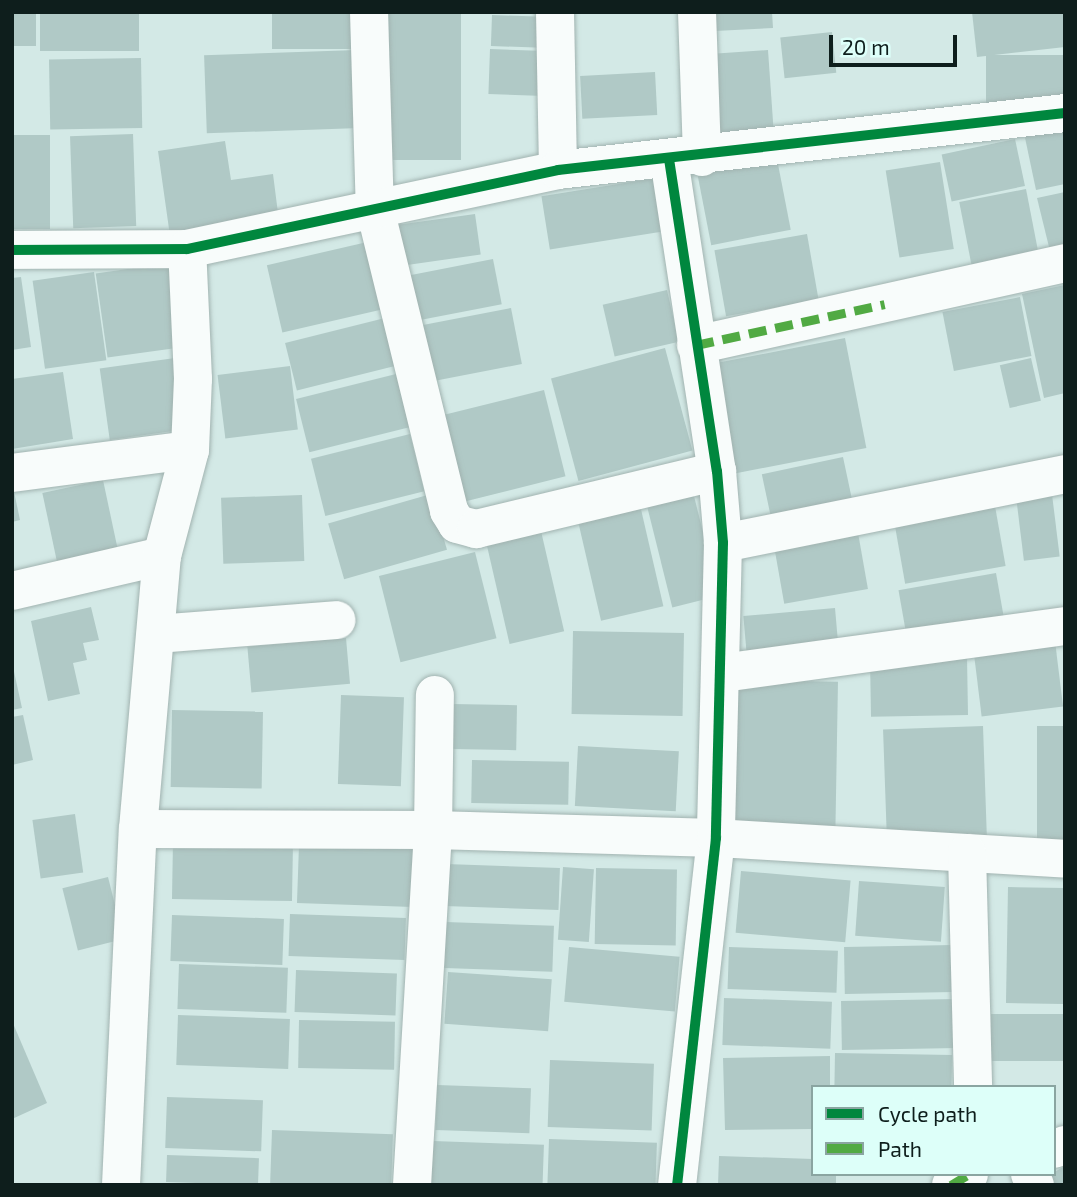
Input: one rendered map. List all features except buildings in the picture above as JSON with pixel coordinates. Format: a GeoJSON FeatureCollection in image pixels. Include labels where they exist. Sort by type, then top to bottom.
{"type":"FeatureCollection","features":[{"type":"Feature","properties":{"kind":"street"},"geometry":{"type":"LineString","coordinates":[[369,12],[375,209],[449,511],[457,524],[476,529],[717,471]]}},
{"type":"Feature","properties":{"kind":"street"},"geometry":{"type":"LineString","coordinates":[[555,12],[558,170]]}},
{"type":"Feature","properties":{"kind":"street"},"geometry":{"type":"LineString","coordinates":[[677,1185],[716,838],[722,673],[723,542],[717,471],[696,345],[685,158],[697,12]]}},
{"type":"Feature","properties":{"kind":"street"},"geometry":{"type":"LineString","coordinates":[[12,250],[187,249],[558,170],[685,158],[1065,113]]}},
{"type":"Feature","properties":{"kind":"street"},"geometry":{"type":"LineString","coordinates":[[121,1185],[138,829],[162,556],[190,450],[193,379],[187,249]]}},
{"type":"Feature","properties":{"kind":"street"},"geometry":{"type":"LineString","coordinates":[[696,345],[1065,264]]}},
{"type":"Feature","properties":{"kind":"street"},"geometry":{"type":"LineString","coordinates":[[12,473],[190,450]]}},
{"type":"Feature","properties":{"kind":"street"},"geometry":{"type":"LineString","coordinates":[[723,542],[1065,474]]}},
{"type":"Feature","properties":{"kind":"street"},"geometry":{"type":"LineString","coordinates":[[12,591],[162,556]]}},
{"type":"Feature","properties":{"kind":"street"},"geometry":{"type":"LineString","coordinates":[[156,634],[336,620]]}},
{"type":"Feature","properties":{"kind":"street"},"geometry":{"type":"LineString","coordinates":[[722,673],[1065,626]]}},
{"type":"Feature","properties":{"kind":"street"},"geometry":{"type":"LineString","coordinates":[[412,1185],[433,830],[435,695]]}},
{"type":"Feature","properties":{"kind":"street"},"geometry":{"type":"LineString","coordinates":[[138,829],[433,830],[716,838],[1065,859]]}},
{"type":"Feature","properties":{"kind":"street"},"geometry":{"type":"LineString","coordinates":[[967,853],[973,1085]]}},
{"type":"Feature","properties":{"kind":"marked path"},"geometry":{"type":"LineString","coordinates":[[696,345],[885,304]]}},
{"type":"Feature","properties":{"kind":"marked path"},"geometry":{"type":"LineString","coordinates":[[951,1185],[966,1176]]}},
{"type":"Feature","properties":{"kind":"cycle path"},"geometry":{"type":"LineString","coordinates":[[12,250],[187,249],[558,170],[1065,113]]}},
{"type":"Feature","properties":{"kind":"cycle path"},"geometry":{"type":"LineString","coordinates":[[669,159],[717,471],[723,543],[716,838],[677,1185]]}}]}
